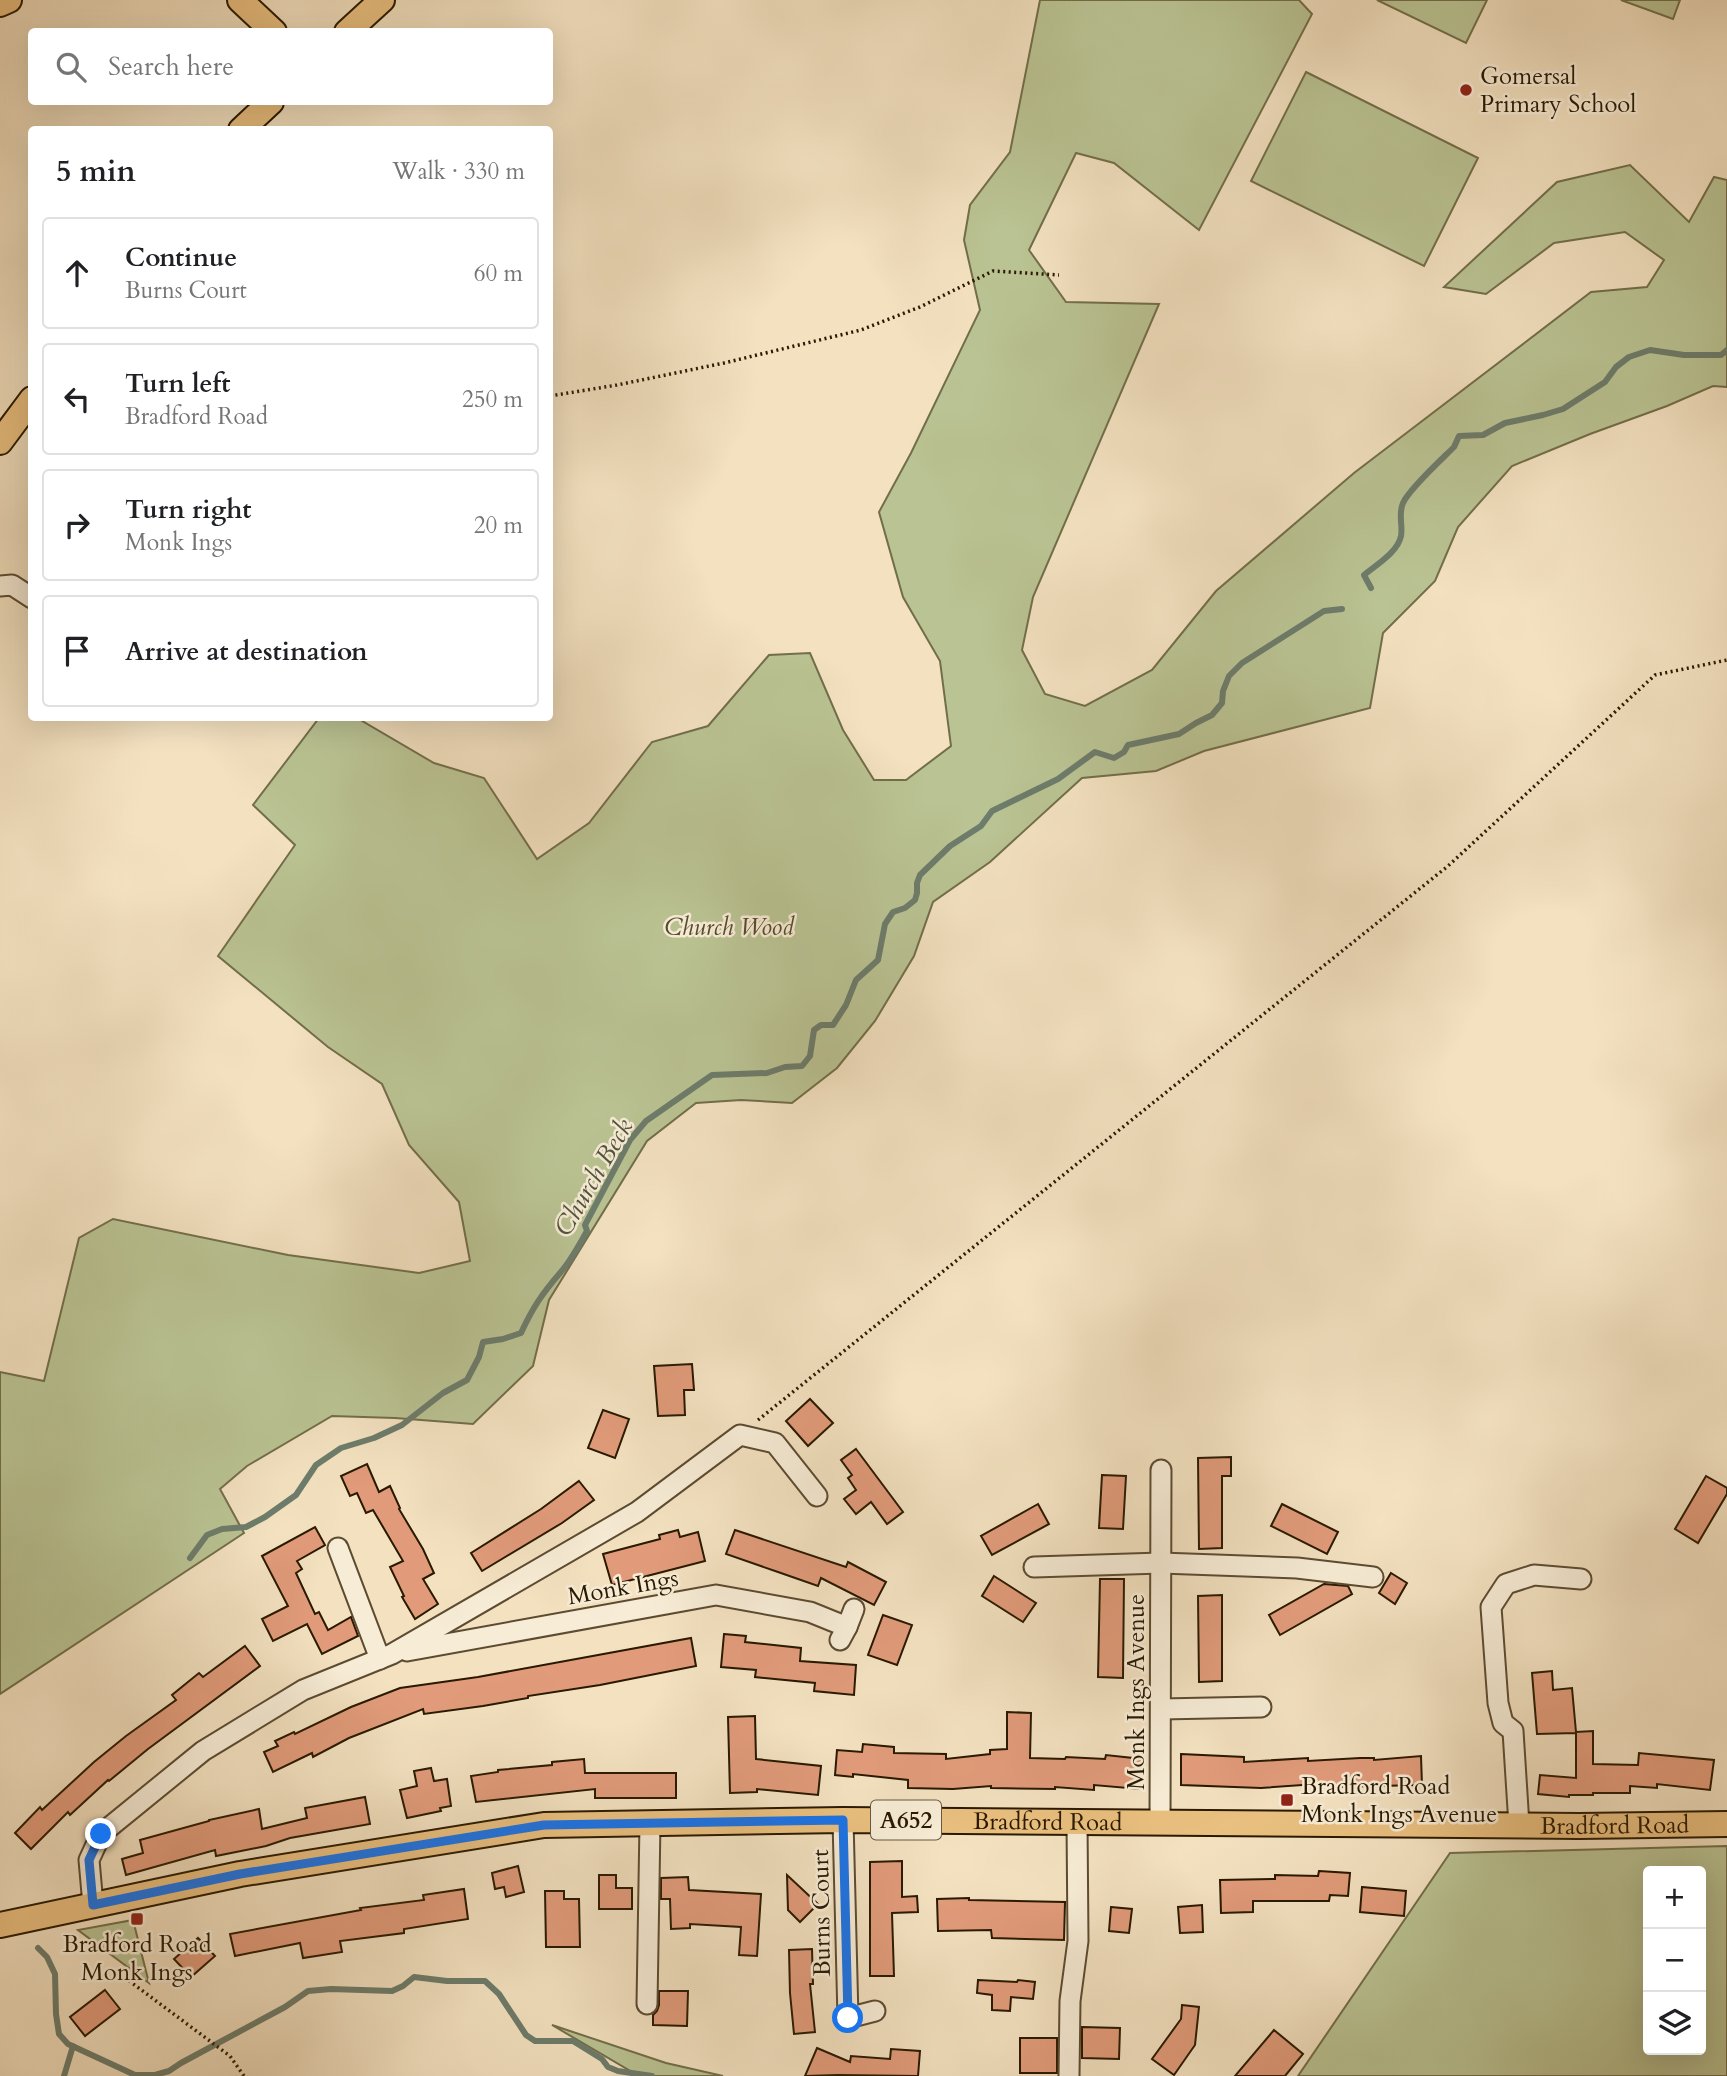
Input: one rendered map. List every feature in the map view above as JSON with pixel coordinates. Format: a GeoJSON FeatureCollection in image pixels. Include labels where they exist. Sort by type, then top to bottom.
{"type":"FeatureCollection","features":[{"type":"Feature","properties":{"kind":"main road"},"geometry":{"type":"LineString","coordinates":[[0,4],[9,0]]}},
{"type":"Feature","properties":{"kind":"main road"},"geometry":{"type":"LineString","coordinates":[[240,0],[270,28]]}},
{"type":"Feature","properties":{"kind":"main road"},"geometry":{"type":"LineString","coordinates":[[351,28],[382,0]]}},
{"type":"Feature","properties":{"kind":"main road"},"geometry":{"type":"LineString","coordinates":[[245,126],[268,105]]}},
{"type":"Feature","properties":{"kind":"main road"},"geometry":{"type":"LineString","coordinates":[[0,442],[28,404]]}},
{"type":"Feature","properties":{"kind":"main road","name":"Bradford Road"},"geometry":{"type":"LineString","coordinates":[[0,1925],[240,1874],[544,1825],[843,1820],[1727,1824]]}},
{"type":"Feature","properties":{"kind":"street"},"geometry":{"type":"LineString","coordinates":[[0,586],[12,585],[28,595]]}},
{"type":"Feature","properties":{"kind":"street"},"geometry":{"type":"LineString","coordinates":[[740,1435],[775,1443],[817,1496]]}},
{"type":"Feature","properties":{"kind":"street","name":"Monk Ings"},"geometry":{"type":"LineString","coordinates":[[93,1905],[89,1860],[101,1834],[204,1751],[303,1690],[386,1657],[637,1512],[740,1435]]}},
{"type":"Feature","properties":{"kind":"street","name":"Monk Ings Avenue"},"geometry":{"type":"LineString","coordinates":[[1160,1821],[1161,1470]]}},
{"type":"Feature","properties":{"kind":"street"},"geometry":{"type":"LineString","coordinates":[[338,1548],[386,1657]]}},
{"type":"Feature","properties":{"kind":"street","name":"Monk Ings Avenue"},"geometry":{"type":"LineString","coordinates":[[1034,1567],[1161,1563],[1297,1567],[1373,1577]]}},
{"type":"Feature","properties":{"kind":"street"},"geometry":{"type":"LineString","coordinates":[[1519,1825],[1513,1731],[1503,1723],[1498,1703],[1492,1607],[1506,1584],[1525,1578],[1534,1576],[1581,1579]]}},
{"type":"Feature","properties":{"kind":"street","name":"Monk Ings"},"geometry":{"type":"LineString","coordinates":[[386,1657],[716,1595],[810,1612],[847,1625]]}},
{"type":"Feature","properties":{"kind":"street"},"geometry":{"type":"LineString","coordinates":[[1161,1709],[1261,1707]]}},
{"type":"Feature","properties":{"kind":"street","name":"Burns Court"},"geometry":{"type":"LineString","coordinates":[[843,1820],[848,2018],[875,2011]]}},
{"type":"Feature","properties":{"kind":"street"},"geometry":{"type":"LineString","coordinates":[[1069,2076],[1070,2001],[1079,1918],[1077,1821]]}},
{"type":"Feature","properties":{"kind":"street"},"geometry":{"type":"LineString","coordinates":[[647,2004],[650,1823]]}},
{"type":"Feature","properties":{"kind":"path"},"geometry":{"type":"LineString","coordinates":[[553,396],[617,385],[861,330],[920,307],[993,271],[1059,275]]}},
{"type":"Feature","properties":{"kind":"path"},"geometry":{"type":"LineString","coordinates":[[740,1435],[1448,866],[1655,675],[1727,660]]}},
{"type":"Feature","properties":{"kind":"path"},"geometry":{"type":"LineString","coordinates":[[120,1974],[230,2056],[244,2076]]}},
{"type":"Feature","properties":{"kind":"green space","name":"Church Wood"},"geometry":{"type":"Polygon","coordinates":[[[1040,0],[1299,0],[1312,14],[1199,230],[1114,163],[1076,153],[1029,250],[1066,302],[1159,304],[1033,597],[1022,650],[1045,694],[1085,706],[1152,670],[1216,591],[1354,473],[1591,292],[1647,287],[1664,260],[1625,232],[1554,243],[1486,294],[1444,287],[1557,182],[1630,165],[1689,222],[1714,177],[1727,180],[1727,387],[1713,386],[1512,466],[1458,527],[1435,581],[1383,633],[1370,708],[1204,751],[1156,771],[1082,778],[990,862],[933,902],[914,956],[875,1021],[837,1068],[792,1103],[741,1100],[696,1103],[647,1141],[549,1300],[533,1366],[473,1424],[332,1416],[247,1466],[220,1489],[244,1533],[0,1694],[0,1372],[44,1381],[79,1238],[113,1219],[288,1255],[419,1273],[470,1261],[459,1202],[409,1145],[382,1084],[328,1047],[218,956],[295,845],[253,805],[317,721],[362,721],[434,763],[484,778],[537,859],[589,823],[652,742],[708,726],[769,655],[810,653],[843,730],[874,780],[906,780],[951,746],[940,661],[903,597],[879,512],[911,453],[980,310],[964,240],[970,205],[1010,152],[1040,0]]]}},
{"type":"Feature","properties":{"kind":"green space"},"geometry":{"type":"Polygon","coordinates":[[[1377,0],[1487,0],[1466,43],[1377,0]]]}},
{"type":"Feature","properties":{"kind":"green space"},"geometry":{"type":"Polygon","coordinates":[[[1621,0],[1680,0],[1673,19],[1621,0]]]}},
{"type":"Feature","properties":{"kind":"green space"},"geometry":{"type":"Polygon","coordinates":[[[1306,72],[1478,158],[1424,266],[1251,181],[1306,72]]]}},
{"type":"Feature","properties":{"kind":"green space"},"geometry":{"type":"Polygon","coordinates":[[[1727,1846],[1727,2076],[1298,2076],[1450,1853],[1727,1846]]]}},
{"type":"Feature","properties":{"kind":"green space"},"geometry":{"type":"Polygon","coordinates":[[[133,1920],[149,1983],[78,1930],[133,1920]]]}},
{"type":"Feature","properties":{"kind":"green space"},"geometry":{"type":"Polygon","coordinates":[[[552,2025],[666,2063],[723,2076],[639,2076],[552,2025]]]}},
{"type":"Feature","properties":{"kind":"building"},"geometry":{"type":"Polygon","coordinates":[[[692,1364],[694,1390],[684,1390],[685,1415],[658,1416],[654,1366],[692,1364]]]}},
{"type":"Feature","properties":{"kind":"building"},"geometry":{"type":"Polygon","coordinates":[[[810,1399],[833,1423],[808,1446],[786,1421],[810,1399]]]}},
{"type":"Feature","properties":{"kind":"building"},"geometry":{"type":"Polygon","coordinates":[[[603,1410],[629,1419],[615,1458],[588,1448],[603,1410]]]}},
{"type":"Feature","properties":{"kind":"building"},"geometry":{"type":"Polygon","coordinates":[[[856,1449],[903,1512],[887,1524],[871,1502],[856,1514],[844,1499],[856,1490],[848,1478],[852,1475],[841,1460],[856,1449]]]}},
{"type":"Feature","properties":{"kind":"building"},"geometry":{"type":"Polygon","coordinates":[[[1231,1457],[1231,1476],[1222,1476],[1222,1548],[1199,1549],[1198,1458],[1231,1457]]]}},
{"type":"Feature","properties":{"kind":"building"},"geometry":{"type":"Polygon","coordinates":[[[367,1464],[379,1492],[390,1486],[399,1509],[434,1573],[423,1579],[438,1604],[415,1619],[402,1597],[404,1596],[390,1567],[403,1561],[373,1510],[366,1513],[357,1493],[350,1496],[341,1476],[367,1464]]]}},
{"type":"Feature","properties":{"kind":"building"},"geometry":{"type":"Polygon","coordinates":[[[1102,1475],[1126,1476],[1123,1529],[1099,1528],[1102,1475]]]}},
{"type":"Feature","properties":{"kind":"building"},"geometry":{"type":"Polygon","coordinates":[[[1706,1476],[1727,1488],[1727,1494],[1698,1543],[1675,1529],[1706,1476]]]}},
{"type":"Feature","properties":{"kind":"building"},"geometry":{"type":"Polygon","coordinates":[[[579,1481],[594,1500],[562,1523],[482,1571],[471,1553],[541,1509],[579,1481]]]}},
{"type":"Feature","properties":{"kind":"building"},"geometry":{"type":"Polygon","coordinates":[[[1038,1504],[1049,1524],[992,1555],[981,1536],[1038,1504]]]}},
{"type":"Feature","properties":{"kind":"building"},"geometry":{"type":"Polygon","coordinates":[[[1282,1504],[1338,1532],[1327,1554],[1271,1526],[1282,1504]]]}},
{"type":"Feature","properties":{"kind":"building"},"geometry":{"type":"Polygon","coordinates":[[[315,1527],[325,1545],[297,1561],[302,1569],[296,1573],[315,1614],[319,1612],[328,1630],[351,1617],[358,1636],[322,1654],[307,1624],[273,1641],[262,1619],[288,1606],[262,1556],[315,1527]]]}},
{"type":"Feature","properties":{"kind":"building"},"geometry":{"type":"Polygon","coordinates":[[[678,1530],[680,1537],[698,1532],[705,1561],[612,1585],[603,1554],[660,1539],[659,1535],[678,1530]]]}},
{"type":"Feature","properties":{"kind":"building"},"geometry":{"type":"Polygon","coordinates":[[[735,1530],[846,1567],[848,1562],[886,1582],[874,1605],[821,1578],[818,1586],[726,1554],[735,1530]]]}},
{"type":"Feature","properties":{"kind":"building"},"geometry":{"type":"Polygon","coordinates":[[[1391,1573],[1407,1583],[1395,1604],[1379,1593],[1391,1573]]]}},
{"type":"Feature","properties":{"kind":"building"},"geometry":{"type":"Polygon","coordinates":[[[994,1576],[1036,1603],[1023,1622],[982,1596],[994,1576]]]}},
{"type":"Feature","properties":{"kind":"building"},"geometry":{"type":"Polygon","coordinates":[[[1100,1579],[1124,1579],[1123,1678],[1098,1677],[1100,1579]]]}},
{"type":"Feature","properties":{"kind":"building"},"geometry":{"type":"Polygon","coordinates":[[[1324,1584],[1348,1586],[1352,1594],[1280,1635],[1269,1615],[1324,1584]]]}},
{"type":"Feature","properties":{"kind":"building"},"geometry":{"type":"Polygon","coordinates":[[[1222,1595],[1222,1681],[1199,1682],[1198,1596],[1222,1595]]]}},
{"type":"Feature","properties":{"kind":"building"},"geometry":{"type":"Polygon","coordinates":[[[883,1615],[912,1625],[897,1665],[868,1655],[883,1615]]]}},
{"type":"Feature","properties":{"kind":"building"},"geometry":{"type":"Polygon","coordinates":[[[724,1634],[746,1636],[745,1642],[801,1648],[800,1661],[856,1665],[854,1695],[814,1691],[815,1683],[755,1677],[756,1670],[721,1667],[724,1634]]]}},
{"type":"Feature","properties":{"kind":"building"},"geometry":{"type":"Polygon","coordinates":[[[691,1638],[696,1666],[483,1706],[424,1714],[423,1709],[349,1738],[313,1757],[312,1753],[273,1772],[264,1752],[278,1746],[275,1741],[294,1732],[295,1734],[351,1707],[400,1688],[478,1677],[691,1638]]]}},
{"type":"Feature","properties":{"kind":"building"},"geometry":{"type":"Polygon","coordinates":[[[245,1646],[260,1666],[108,1780],[70,1815],[68,1812],[31,1849],[15,1833],[40,1807],[42,1810],[94,1762],[176,1700],[172,1695],[199,1673],[203,1677],[245,1646]]]}},
{"type":"Feature","properties":{"kind":"building"},"geometry":{"type":"Polygon","coordinates":[[[1552,1671],[1553,1690],[1572,1688],[1576,1732],[1593,1731],[1593,1764],[1638,1765],[1639,1753],[1714,1760],[1710,1790],[1657,1784],[1657,1788],[1630,1786],[1630,1793],[1593,1793],[1569,1797],[1538,1794],[1540,1775],[1576,1778],[1576,1733],[1537,1734],[1532,1673],[1552,1671]]]}},
{"type":"Feature","properties":{"kind":"building"},"geometry":{"type":"Polygon","coordinates":[[[1007,1712],[1031,1713],[1030,1758],[1105,1759],[1106,1755],[1142,1759],[1139,1789],[1094,1785],[1094,1790],[991,1786],[908,1788],[908,1780],[853,1774],[853,1777],[835,1775],[837,1750],[862,1752],[863,1744],[894,1747],[894,1753],[946,1754],[946,1759],[990,1754],[990,1750],[1007,1749],[1007,1712]]]}},
{"type":"Feature","properties":{"kind":"building"},"geometry":{"type":"Polygon","coordinates":[[[755,1716],[756,1759],[821,1766],[818,1795],[757,1789],[757,1792],[730,1793],[728,1717],[755,1716]]]}},
{"type":"Feature","properties":{"kind":"building"},"geometry":{"type":"Polygon","coordinates":[[[1181,1754],[1244,1757],[1244,1762],[1308,1758],[1308,1761],[1360,1758],[1374,1760],[1421,1756],[1422,1785],[1331,1787],[1331,1783],[1261,1788],[1181,1785],[1181,1754]]]}},
{"type":"Feature","properties":{"kind":"building"},"geometry":{"type":"Polygon","coordinates":[[[584,1759],[585,1773],[676,1773],[676,1798],[595,1798],[595,1789],[476,1802],[471,1776],[584,1759]]]}},
{"type":"Feature","properties":{"kind":"building"},"geometry":{"type":"Polygon","coordinates":[[[431,1768],[434,1781],[447,1779],[451,1806],[440,1808],[441,1811],[407,1818],[400,1790],[417,1786],[414,1771],[431,1768]]]}},
{"type":"Feature","properties":{"kind":"building"},"geometry":{"type":"Polygon","coordinates":[[[365,1797],[370,1824],[290,1838],[266,1846],[216,1856],[215,1850],[126,1875],[122,1859],[143,1853],[140,1840],[259,1809],[262,1829],[307,1818],[305,1808],[365,1797]]]}},
{"type":"Feature","properties":{"kind":"building"},"geometry":{"type":"Polygon","coordinates":[[[902,1861],[902,1897],[917,1896],[918,1912],[892,1913],[894,1976],[870,1976],[870,1862],[902,1861]]]}},
{"type":"Feature","properties":{"kind":"building"},"geometry":{"type":"Polygon","coordinates":[[[518,1866],[524,1892],[506,1897],[504,1887],[495,1889],[492,1873],[518,1866]]]}},
{"type":"Feature","properties":{"kind":"building"},"geometry":{"type":"Polygon","coordinates":[[[1319,1871],[1350,1873],[1348,1896],[1330,1895],[1329,1901],[1253,1901],[1253,1912],[1221,1913],[1220,1880],[1275,1879],[1275,1875],[1318,1876],[1319,1871]]]}},
{"type":"Feature","properties":{"kind":"building"},"geometry":{"type":"Polygon","coordinates":[[[599,1875],[616,1875],[616,1888],[632,1888],[632,1909],[599,1909],[599,1875]]]}},
{"type":"Feature","properties":{"kind":"building"},"geometry":{"type":"Polygon","coordinates":[[[787,1875],[818,1904],[800,1922],[788,1910],[787,1875]]]}},
{"type":"Feature","properties":{"kind":"building"},"geometry":{"type":"Polygon","coordinates":[[[688,1877],[689,1890],[761,1894],[757,1956],[739,1955],[741,1927],[690,1924],[690,1928],[671,1929],[670,1899],[661,1899],[661,1878],[688,1877]]]}},
{"type":"Feature","properties":{"kind":"building"},"geometry":{"type":"Polygon","coordinates":[[[1362,1887],[1406,1891],[1404,1916],[1360,1912],[1362,1887]]]}},
{"type":"Feature","properties":{"kind":"building"},"geometry":{"type":"Polygon","coordinates":[[[464,1889],[468,1919],[404,1929],[404,1933],[340,1941],[342,1952],[303,1958],[300,1943],[235,1956],[230,1934],[361,1910],[360,1908],[424,1900],[423,1895],[464,1889]]]}},
{"type":"Feature","properties":{"kind":"building"},"geometry":{"type":"Polygon","coordinates":[[[545,1891],[564,1891],[564,1899],[579,1899],[580,1947],[546,1947],[545,1891]]]}},
{"type":"Feature","properties":{"kind":"building"},"geometry":{"type":"Polygon","coordinates":[[[937,1899],[1065,1902],[1064,1940],[992,1938],[991,1930],[938,1931],[937,1899]]]}},
{"type":"Feature","properties":{"kind":"building"},"geometry":{"type":"Polygon","coordinates":[[[1202,1905],[1203,1932],[1180,1933],[1178,1907],[1202,1905]]]}},
{"type":"Feature","properties":{"kind":"building"},"geometry":{"type":"Polygon","coordinates":[[[1111,1907],[1132,1909],[1129,1933],[1109,1931],[1111,1907]]]}},
{"type":"Feature","properties":{"kind":"building"},"geometry":{"type":"Polygon","coordinates":[[[198,1938],[215,1956],[191,1977],[174,1959],[198,1938]]]}},
{"type":"Feature","properties":{"kind":"building"},"geometry":{"type":"Polygon","coordinates":[[[812,1949],[813,1984],[810,1984],[815,2032],[794,2034],[789,1950],[812,1949]]]}},
{"type":"Feature","properties":{"kind":"building"},"geometry":{"type":"Polygon","coordinates":[[[978,1980],[1035,1982],[1033,1999],[1011,1997],[1010,2011],[992,2010],[992,1995],[977,1993],[978,1980]]]}},
{"type":"Feature","properties":{"kind":"building"},"geometry":{"type":"Polygon","coordinates":[[[105,1990],[120,2009],[85,2036],[70,2017],[105,1990]]]}},
{"type":"Feature","properties":{"kind":"building"},"geometry":{"type":"Polygon","coordinates":[[[659,1991],[688,1991],[687,2026],[653,2025],[653,2015],[659,2005],[659,1991]]]}},
{"type":"Feature","properties":{"kind":"building"},"geometry":{"type":"Polygon","coordinates":[[[1182,2005],[1199,2007],[1195,2045],[1174,2075],[1152,2059],[1181,2019],[1182,2005]]]}},
{"type":"Feature","properties":{"kind":"building"},"geometry":{"type":"Polygon","coordinates":[[[1082,2027],[1120,2028],[1119,2059],[1082,2058],[1082,2027]]]}},
{"type":"Feature","properties":{"kind":"building"},"geometry":{"type":"Polygon","coordinates":[[[1274,2030],[1303,2054],[1285,2076],[1235,2076],[1274,2030]]]}},
{"type":"Feature","properties":{"kind":"building"},"geometry":{"type":"Polygon","coordinates":[[[1020,2038],[1057,2038],[1057,2073],[1020,2073],[1020,2038]]]}},
{"type":"Feature","properties":{"kind":"building"},"geometry":{"type":"Polygon","coordinates":[[[817,2048],[850,2062],[851,2056],[890,2059],[891,2049],[920,2051],[918,2076],[805,2076],[817,2048]]]}},
{"type":"Feature","properties":{"kind":"waterway","name":"Church Beck"},"geometry":{"type":"LineString","coordinates":[[1371,588],[1364,575],[1386,558],[1399,542],[1401,511],[1406,497],[1454,447],[1459,436],[1483,435],[1505,423],[1563,409],[1605,382],[1616,367],[1629,357],[1650,350],[1684,355],[1721,355],[1727,350]]}},
{"type":"Feature","properties":{"kind":"waterway","name":"Church Beck"},"geometry":{"type":"LineString","coordinates":[[190,1558],[207,1535],[222,1529],[246,1527],[296,1495],[316,1465],[341,1448],[374,1438],[402,1425],[443,1393],[467,1380],[479,1357],[483,1342],[521,1333],[538,1301],[575,1253],[587,1231],[585,1225],[630,1140],[646,1121],[712,1075],[767,1073],[785,1067],[802,1066],[810,1056],[814,1030],[821,1025],[833,1025],[846,1005],[856,980],[878,960],[885,924],[893,912],[905,908],[915,900],[920,875],[950,846],[981,826],[992,811],[1058,779],[1095,752],[1114,758],[1124,752],[1128,745],[1179,734],[1212,715],[1222,703],[1229,676],[1242,663],[1324,611],[1342,609]]}},
{"type":"Feature","properties":{"kind":"waterway"},"geometry":{"type":"LineString","coordinates":[[38,1948],[47,1957],[55,1974],[59,2034],[68,2044],[135,2075],[155,2075],[169,2071],[285,2007],[308,1991],[392,1991],[414,1977],[447,1981],[485,1981],[499,1994],[526,2035],[535,2041],[573,2041],[602,2059],[608,2067],[652,2076]]}},
{"type":"Feature","properties":{"kind":"waterway"},"geometry":{"type":"LineString","coordinates":[[64,2076],[73,2046]]}},
{"type":"Feature","properties":{"kind":"place","name":"Gomersal Primary School"},"geometry":{"type":"Point","coordinates":[1466,90]}},
{"type":"Feature","properties":{"kind":"place","name":"Bradford Road Monk Ings Avenue"},"geometry":{"type":"Point","coordinates":[1287,1800]}},
{"type":"Feature","properties":{"kind":"place","name":"Bradford Road Monk Ings"},"geometry":{"type":"Point","coordinates":[137,1919]}},
{"type":"Feature","properties":{"kind":"route"},"geometry":{"type":"LineString","coordinates":[[101,1834],[89,1860],[93,1905],[240,1874],[544,1825],[843,1820],[848,2018]]}}]}
